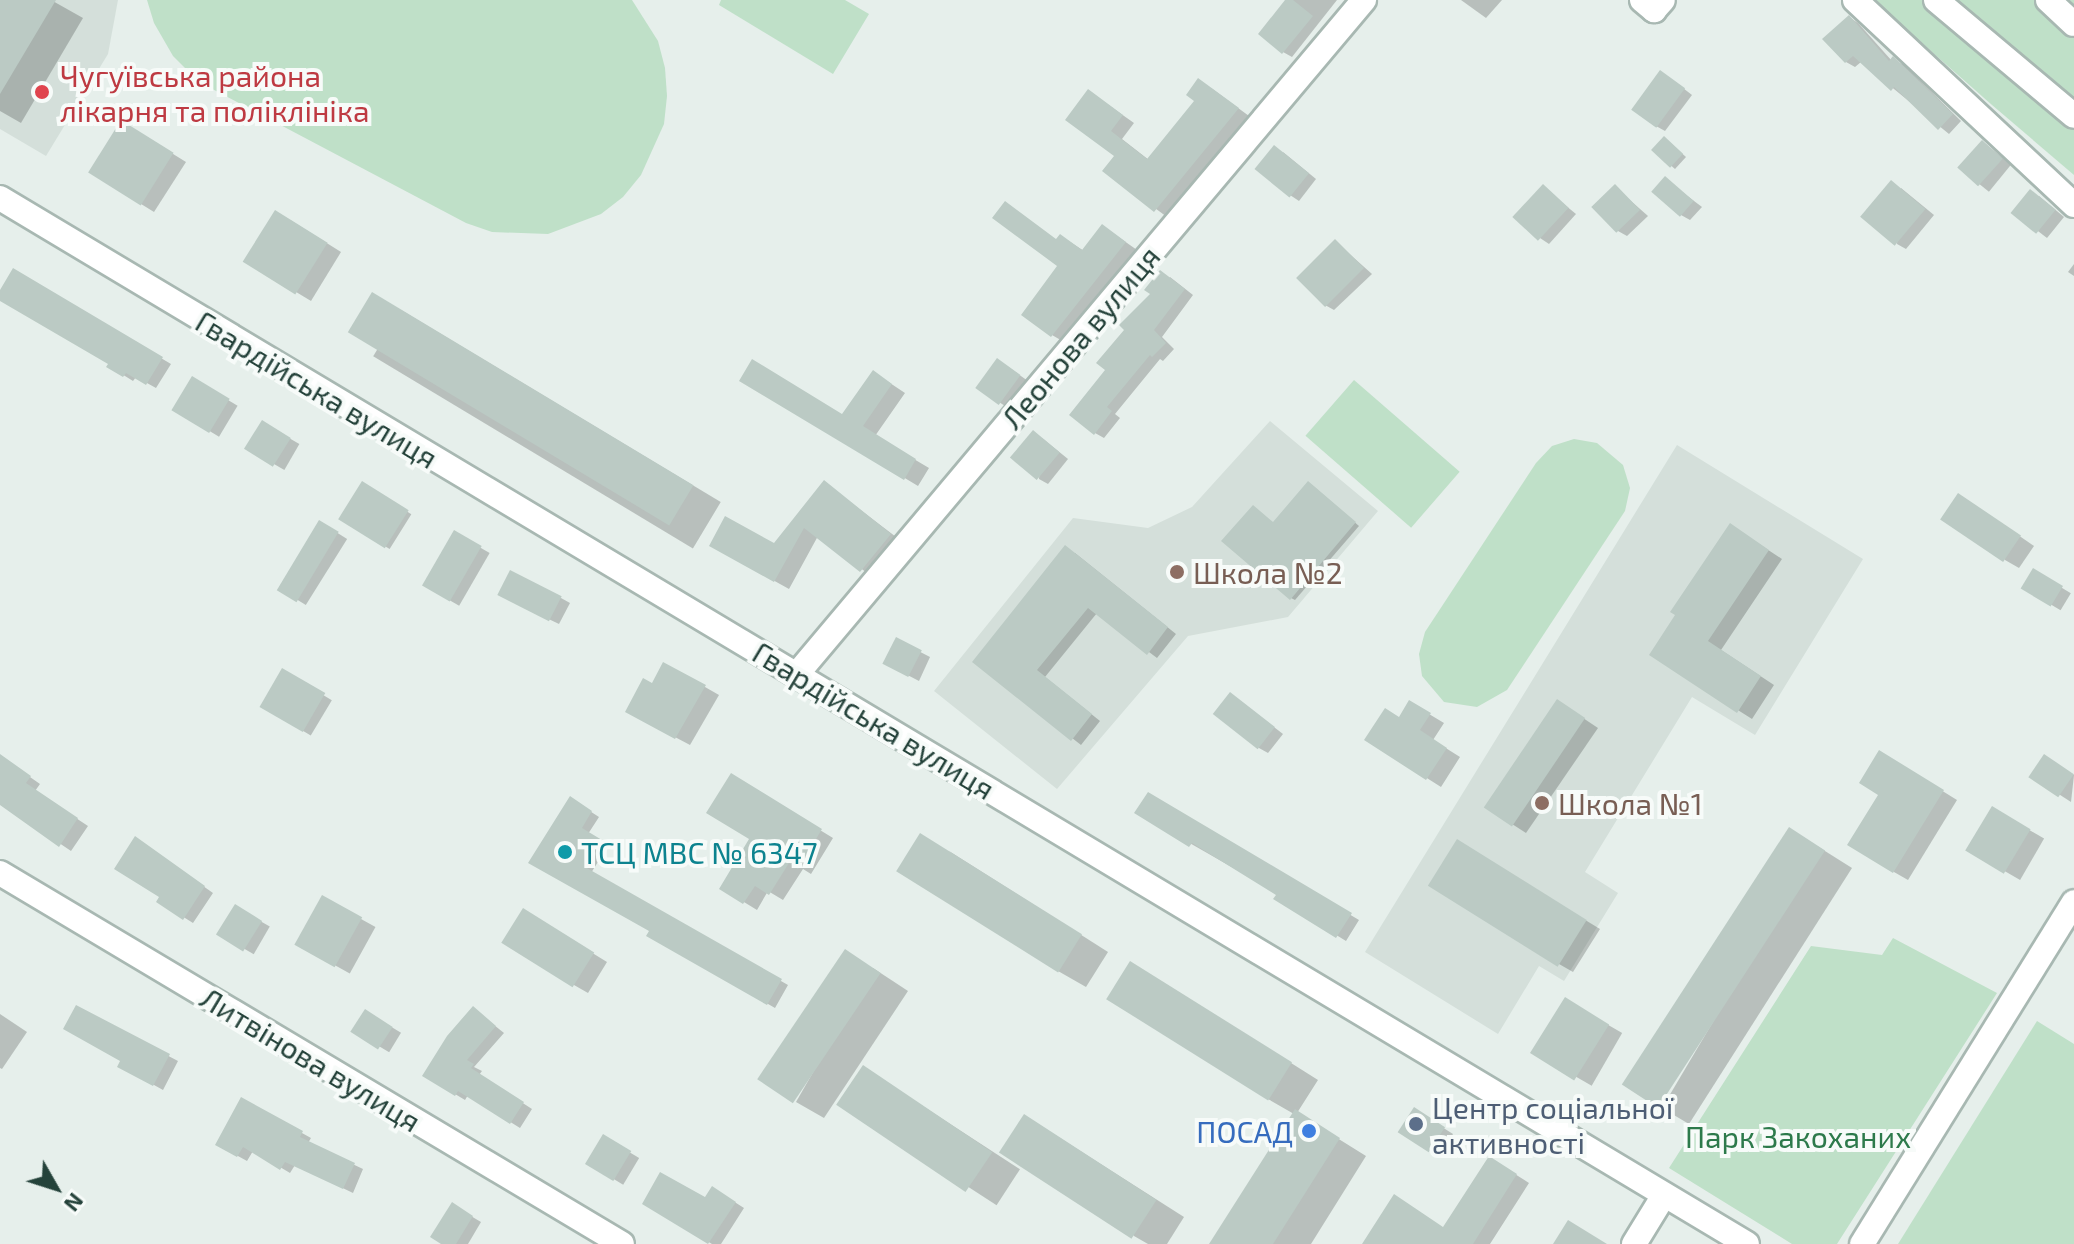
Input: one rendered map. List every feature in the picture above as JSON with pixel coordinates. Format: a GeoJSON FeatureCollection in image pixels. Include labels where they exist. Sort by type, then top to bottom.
{"type":"FeatureCollection","features":[{"type":"Feature","properties":{"kind":"street","name":"Леонова вулиця"},"geometry":{"type":"LineString","coordinates":[[797,674],[1364,0]]}},
{"type":"Feature","properties":{"kind":"street"},"geometry":{"type":"LineString","coordinates":[[1642,0],[1654,10],[1663,0]]}},
{"type":"Feature","properties":{"kind":"street"},"geometry":{"type":"LineString","coordinates":[[1855,0],[2074,205]]}},
{"type":"Feature","properties":{"kind":"street"},"geometry":{"type":"LineString","coordinates":[[1936,0],[2074,116]]}},
{"type":"Feature","properties":{"kind":"street"},"geometry":{"type":"LineString","coordinates":[[2048,0],[2074,24]]}},
{"type":"Feature","properties":{"kind":"street","name":"Гвардійська вулиця"},"geometry":{"type":"LineString","coordinates":[[3,208],[797,674],[1747,1244]]}},
{"type":"Feature","properties":{"kind":"street","name":"Литвінова вулиця"},"geometry":{"type":"LineString","coordinates":[[0,873],[622,1244]]}},
{"type":"Feature","properties":{"kind":"street"},"geometry":{"type":"LineString","coordinates":[[1862,1244],[2074,902]]}},
{"type":"Feature","properties":{"kind":"street"},"geometry":{"type":"LineString","coordinates":[[1634,1244],[1664,1195]]}},
{"type":"Feature","properties":{"kind":"shaded area","name":"Чугуївська района лікарня та поліклініка"},"geometry":{"type":"Polygon","coordinates":[[[0,0],[118,0],[108,54],[46,156],[0,129],[0,0]]]}},
{"type":"Feature","properties":{"kind":"shaded area","name":"Школа №2"},"geometry":{"type":"Polygon","coordinates":[[[1270,421],[1378,511],[1288,617],[1188,636],[1057,789],[934,691],[1073,518],[1148,528],[1192,507],[1270,421]]]}},
{"type":"Feature","properties":{"kind":"shaded area","name":"Школа №1"},"geometry":{"type":"Polygon","coordinates":[[[1677,445],[1863,559],[1755,735],[1692,697],[1585,872],[1618,893],[1564,981],[1539,966],[1498,1034],[1365,952],[1677,445]]]}},
{"type":"Feature","properties":{"kind":"green space"},"geometry":{"type":"Polygon","coordinates":[[[147,0],[632,0],[658,41],[665,68],[667,96],[664,124],[641,175],[623,197],[601,214],[548,234],[492,232],[466,223],[199,82],[173,56],[154,23],[147,0]]]}},
{"type":"Feature","properties":{"kind":"green space"},"geometry":{"type":"Polygon","coordinates":[[[721,0],[845,0],[869,14],[833,74],[719,5],[721,0]]]}},
{"type":"Feature","properties":{"kind":"green space"},"geometry":{"type":"Polygon","coordinates":[[[1873,0],[2074,0],[2074,175],[1992,105],[1873,0]]]}},
{"type":"Feature","properties":{"kind":"green space"},"geometry":{"type":"Polygon","coordinates":[[[1354,380],[1460,472],[1411,528],[1305,436],[1354,380]]]}},
{"type":"Feature","properties":{"kind":"green space"},"geometry":{"type":"Polygon","coordinates":[[[1574,439],[1597,443],[1623,465],[1630,488],[1625,511],[1507,690],[1477,707],[1444,702],[1422,676],[1419,654],[1425,632],[1536,463],[1552,446],[1574,439]]]}},
{"type":"Feature","properties":{"kind":"green space","name":"Парк Закоханих"},"geometry":{"type":"Polygon","coordinates":[[[1893,938],[1997,993],[1837,1244],[1792,1244],[1669,1168],[1811,946],[1882,955],[1893,938]]]}},
{"type":"Feature","properties":{"kind":"green space","name":"Парк Закоханих"},"geometry":{"type":"Polygon","coordinates":[[[2037,1021],[2074,1044],[2074,1244],[1898,1244],[2037,1021]]]}},
{"type":"Feature","properties":{"kind":"building"},"geometry":{"type":"Polygon","coordinates":[[[0,0],[56,0],[0,94],[0,0]]]}},
{"type":"Feature","properties":{"kind":"building"},"geometry":{"type":"Polygon","coordinates":[[[1285,0],[1293,0],[1313,16],[1282,54],[1258,34],[1285,0]]]}},
{"type":"Feature","properties":{"kind":"building"},"geometry":{"type":"Polygon","coordinates":[[[1849,15],[1889,61],[1893,56],[1953,114],[1938,130],[1894,87],[1891,91],[1853,56],[1845,63],[1822,39],[1849,15]]]}},
{"type":"Feature","properties":{"kind":"building"},"geometry":{"type":"Polygon","coordinates":[[[1660,70],[1685,88],[1656,128],[1631,110],[1660,70]]]}},
{"type":"Feature","properties":{"kind":"building"},"geometry":{"type":"Polygon","coordinates":[[[1198,78],[1239,108],[1154,212],[1102,171],[1114,156],[1065,120],[1088,89],[1123,115],[1111,131],[1147,159],[1194,101],[1186,95],[1198,78]]]}},
{"type":"Feature","properties":{"kind":"building"},"geometry":{"type":"Polygon","coordinates":[[[121,120],[174,153],[141,205],[88,173],[121,120]]]}},
{"type":"Feature","properties":{"kind":"building"},"geometry":{"type":"Polygon","coordinates":[[[1664,136],[1683,154],[1670,168],[1651,150],[1664,136]]]}},
{"type":"Feature","properties":{"kind":"building"},"geometry":{"type":"Polygon","coordinates":[[[1982,140],[2003,159],[1978,186],[1957,167],[1982,140]]]}},
{"type":"Feature","properties":{"kind":"building"},"geometry":{"type":"Polygon","coordinates":[[[1274,145],[1309,173],[1289,197],[1254,169],[1274,145]]]}},
{"type":"Feature","properties":{"kind":"building"},"geometry":{"type":"Polygon","coordinates":[[[1665,176],[1694,201],[1680,217],[1651,192],[1665,176]]]}},
{"type":"Feature","properties":{"kind":"building"},"geometry":{"type":"Polygon","coordinates":[[[1891,180],[1925,209],[1895,246],[1860,217],[1891,180]]]}},
{"type":"Feature","properties":{"kind":"building"},"geometry":{"type":"Polygon","coordinates":[[[1543,184],[1569,208],[1538,241],[1512,217],[1543,184]]]}},
{"type":"Feature","properties":{"kind":"building"},"geometry":{"type":"Polygon","coordinates":[[[1615,184],[1640,210],[1616,233],[1591,207],[1615,184]]]}},
{"type":"Feature","properties":{"kind":"building"},"geometry":{"type":"Polygon","coordinates":[[[2030,189],[2056,210],[2036,234],[2010,213],[2030,189]]]}},
{"type":"Feature","properties":{"kind":"building"},"geometry":{"type":"Polygon","coordinates":[[[1005,201],[1056,239],[1060,234],[1082,250],[1102,224],[1126,242],[1051,337],[1021,315],[1057,266],[992,218],[1005,201]]]}},
{"type":"Feature","properties":{"kind":"building"},"geometry":{"type":"Polygon","coordinates":[[[275,210],[328,243],[295,295],[243,262],[275,210]]]}},
{"type":"Feature","properties":{"kind":"building"},"geometry":{"type":"Polygon","coordinates":[[[1335,239],[1364,268],[1325,307],[1296,278],[1335,239]]]}},
{"type":"Feature","properties":{"kind":"building"},"geometry":{"type":"Polygon","coordinates":[[[13,268],[163,357],[146,385],[126,373],[123,377],[106,367],[108,364],[0,301],[0,290],[13,268]]]}},
{"type":"Feature","properties":{"kind":"building"},"geometry":{"type":"Polygon","coordinates":[[[1160,270],[1185,289],[1154,330],[1166,343],[1152,357],[1150,355],[1107,407],[1112,411],[1094,435],[1069,415],[1105,370],[1096,363],[1124,330],[1119,325],[1150,294],[1144,290],[1160,270]]]}},
{"type":"Feature","properties":{"kind":"building"},"geometry":{"type":"Polygon","coordinates":[[[372,292],[693,485],[669,525],[348,332],[372,292]]]}},
{"type":"Feature","properties":{"kind":"building"},"geometry":{"type":"Polygon","coordinates":[[[997,358],[1020,375],[999,405],[975,388],[997,358]]]}},
{"type":"Feature","properties":{"kind":"building"},"geometry":{"type":"Polygon","coordinates":[[[752,359],[842,414],[873,370],[892,384],[863,426],[916,459],[904,480],[739,381],[752,359]]]}},
{"type":"Feature","properties":{"kind":"building"},"geometry":{"type":"Polygon","coordinates":[[[192,376],[230,399],[209,433],[171,410],[192,376]]]}},
{"type":"Feature","properties":{"kind":"building"},"geometry":{"type":"Polygon","coordinates":[[[262,420],[291,438],[273,467],[244,449],[262,420]]]}},
{"type":"Feature","properties":{"kind":"building"},"geometry":{"type":"Polygon","coordinates":[[[1033,430],[1060,452],[1037,480],[1010,458],[1033,430]]]}},
{"type":"Feature","properties":{"kind":"building"},"geometry":{"type":"Polygon","coordinates":[[[824,480],[891,534],[860,572],[804,528],[774,582],[709,546],[725,516],[774,543],[824,480]]]}},
{"type":"Feature","properties":{"kind":"building"},"geometry":{"type":"Polygon","coordinates":[[[362,481],[409,510],[385,548],[338,519],[362,481]]]}},
{"type":"Feature","properties":{"kind":"building"},"geometry":{"type":"Polygon","coordinates":[[[1308,481],[1356,522],[1290,600],[1221,541],[1253,505],[1273,522],[1308,481]]]}},
{"type":"Feature","properties":{"kind":"building"},"geometry":{"type":"Polygon","coordinates":[[[1958,493],[2021,535],[2003,562],[1940,520],[1958,493]]]}},
{"type":"Feature","properties":{"kind":"building"},"geometry":{"type":"Polygon","coordinates":[[[319,520],[339,532],[296,602],[277,590],[319,520]]]}},
{"type":"Feature","properties":{"kind":"building"},"geometry":{"type":"Polygon","coordinates":[[[1730,523],[1769,550],[1708,641],[1761,676],[1737,713],[1649,655],[1675,615],[1670,612],[1730,523]]]}},
{"type":"Feature","properties":{"kind":"building"},"geometry":{"type":"Polygon","coordinates":[[[454,530],[482,546],[450,601],[422,585],[454,530]]]}},
{"type":"Feature","properties":{"kind":"building"},"geometry":{"type":"Polygon","coordinates":[[[1065,545],[1168,627],[1147,655],[1088,608],[1037,670],[1092,714],[1071,741],[972,662],[1065,545]]]}},
{"type":"Feature","properties":{"kind":"building"},"geometry":{"type":"Polygon","coordinates":[[[2033,568],[2063,586],[2051,607],[2021,589],[2033,568]]]}},
{"type":"Feature","properties":{"kind":"building"},"geometry":{"type":"Polygon","coordinates":[[[510,570],[562,596],[549,621],[497,595],[510,570]]]}},
{"type":"Feature","properties":{"kind":"building"},"geometry":{"type":"Polygon","coordinates":[[[896,637],[922,650],[908,677],[882,664],[896,637]]]}},
{"type":"Feature","properties":{"kind":"building"},"geometry":{"type":"Polygon","coordinates":[[[663,662],[706,685],[675,739],[625,712],[643,678],[652,683],[663,662]]]}},
{"type":"Feature","properties":{"kind":"building"},"geometry":{"type":"Polygon","coordinates":[[[282,668],[325,693],[303,732],[260,707],[282,668]]]}},
{"type":"Feature","properties":{"kind":"building"},"geometry":{"type":"Polygon","coordinates":[[[1230,692],[1275,727],[1258,749],[1213,714],[1230,692]]]}},
{"type":"Feature","properties":{"kind":"building"},"geometry":{"type":"Polygon","coordinates":[[[1557,699],[1585,718],[1512,827],[1484,808],[1557,699]]]}},
{"type":"Feature","properties":{"kind":"building"},"geometry":{"type":"Polygon","coordinates":[[[1409,700],[1431,713],[1420,730],[1447,748],[1426,780],[1364,740],[1385,708],[1399,717],[1409,700]]]}},
{"type":"Feature","properties":{"kind":"building"},"geometry":{"type":"Polygon","coordinates":[[[1879,750],[1944,790],[1893,873],[1847,845],[1878,795],[1859,783],[1879,750]]]}},
{"type":"Feature","properties":{"kind":"building"},"geometry":{"type":"Polygon","coordinates":[[[0,754],[31,776],[26,783],[78,818],[59,847],[0,805],[0,754]]]}},
{"type":"Feature","properties":{"kind":"building"},"geometry":{"type":"Polygon","coordinates":[[[2044,754],[2074,774],[2058,797],[2028,777],[2044,754]]]}},
{"type":"Feature","properties":{"kind":"building"},"geometry":{"type":"Polygon","coordinates":[[[731,773],[822,829],[798,869],[789,863],[769,895],[755,886],[743,904],[719,889],[749,839],[706,813],[731,773]]]}},
{"type":"Feature","properties":{"kind":"building"},"geometry":{"type":"Polygon","coordinates":[[[1148,792],[1352,913],[1336,938],[1273,899],[1276,895],[1192,843],[1189,847],[1134,813],[1148,792]]]}},
{"type":"Feature","properties":{"kind":"building"},"geometry":{"type":"Polygon","coordinates":[[[570,796],[592,811],[582,828],[602,840],[585,867],[782,979],[767,1005],[646,936],[649,931],[528,863],[570,796]]]}},
{"type":"Feature","properties":{"kind":"building"},"geometry":{"type":"Polygon","coordinates":[[[1992,806],[2031,829],[2004,874],[1965,851],[1992,806]]]}},
{"type":"Feature","properties":{"kind":"building"},"geometry":{"type":"Polygon","coordinates":[[[1789,827],[1825,850],[1658,1108],[1622,1084],[1789,827]]]}},
{"type":"Feature","properties":{"kind":"building"},"geometry":{"type":"Polygon","coordinates":[[[920,833],[1082,934],[1058,972],[896,871],[920,833]]]}},
{"type":"Feature","properties":{"kind":"building"},"geometry":{"type":"Polygon","coordinates":[[[135,836],[205,886],[183,920],[156,902],[159,897],[114,869],[135,836]]]}},
{"type":"Feature","properties":{"kind":"building"},"geometry":{"type":"Polygon","coordinates":[[[1457,839],[1587,920],[1558,967],[1428,886],[1457,839]]]}},
{"type":"Feature","properties":{"kind":"building"},"geometry":{"type":"Polygon","coordinates":[[[322,895],[362,917],[335,967],[294,945],[322,895]]]}},
{"type":"Feature","properties":{"kind":"building"},"geometry":{"type":"Polygon","coordinates":[[[235,904],[262,921],[243,951],[216,935],[235,904]]]}},
{"type":"Feature","properties":{"kind":"building"},"geometry":{"type":"Polygon","coordinates":[[[523,908],[594,953],[573,987],[501,943],[523,908]]]}},
{"type":"Feature","properties":{"kind":"building"},"geometry":{"type":"Polygon","coordinates":[[[845,949],[881,973],[793,1103],[757,1079],[845,949]]]}},
{"type":"Feature","properties":{"kind":"building"},"geometry":{"type":"Polygon","coordinates":[[[1130,961],[1292,1062],[1268,1100],[1106,999],[1130,961]]]}},
{"type":"Feature","properties":{"kind":"building"},"geometry":{"type":"Polygon","coordinates":[[[1565,997],[1609,1025],[1574,1081],[1530,1053],[1565,997]]]}},
{"type":"Feature","properties":{"kind":"building"},"geometry":{"type":"Polygon","coordinates":[[[76,1005],[170,1054],[153,1086],[117,1067],[120,1061],[63,1029],[76,1005]]]}},
{"type":"Feature","properties":{"kind":"building"},"geometry":{"type":"Polygon","coordinates":[[[473,1006],[496,1026],[467,1060],[474,1064],[471,1068],[524,1102],[510,1124],[458,1091],[455,1096],[422,1076],[447,1036],[473,1006]]]}},
{"type":"Feature","properties":{"kind":"building"},"geometry":{"type":"Polygon","coordinates":[[[365,1009],[393,1027],[378,1050],[350,1032],[365,1009]]]}},
{"type":"Feature","properties":{"kind":"building"},"geometry":{"type":"Polygon","coordinates":[[[863,1065],[992,1152],[965,1192],[836,1105],[863,1065]]]}},
{"type":"Feature","properties":{"kind":"building"},"geometry":{"type":"Polygon","coordinates":[[[241,1097],[303,1131],[300,1137],[355,1163],[343,1189],[285,1162],[280,1170],[243,1147],[237,1157],[215,1145],[241,1097]]]}},
{"type":"Feature","properties":{"kind":"building"},"geometry":{"type":"Polygon","coordinates":[[[1414,1107],[1445,1127],[1429,1152],[1398,1132],[1414,1107]]]}},
{"type":"Feature","properties":{"kind":"building"},"geometry":{"type":"Polygon","coordinates":[[[1295,1109],[1340,1138],[1273,1244],[1209,1244],[1295,1109]]]}},
{"type":"Feature","properties":{"kind":"building"},"geometry":{"type":"Polygon","coordinates":[[[1024,1114],[1157,1200],[1131,1239],[999,1153],[1024,1114]]]}},
{"type":"Feature","properties":{"kind":"building"},"geometry":{"type":"Polygon","coordinates":[[[603,1134],[631,1151],[613,1181],[585,1164],[603,1134]]]}},
{"type":"Feature","properties":{"kind":"building"},"geometry":{"type":"Polygon","coordinates":[[[1489,1156],[1517,1174],[1473,1244],[1362,1244],[1394,1194],[1443,1227],[1489,1156]]]}},
{"type":"Feature","properties":{"kind":"building"},"geometry":{"type":"Polygon","coordinates":[[[660,1172],[705,1197],[712,1186],[736,1202],[708,1244],[642,1204],[660,1172]]]}},
{"type":"Feature","properties":{"kind":"building"},"geometry":{"type":"Polygon","coordinates":[[[452,1202],[473,1216],[456,1244],[441,1244],[430,1237],[452,1202]]]}},
{"type":"Feature","properties":{"kind":"building"},"geometry":{"type":"Polygon","coordinates":[[[1568,1220],[1607,1244],[1553,1244],[1568,1220]]]}},
{"type":"Feature","properties":{"kind":"place","name":"Чугуївська района лікарня та поліклініка"},"geometry":{"type":"Point","coordinates":[42,92]}},
{"type":"Feature","properties":{"kind":"place","name":"Школа №2"},"geometry":{"type":"Point","coordinates":[1177,572]}},
{"type":"Feature","properties":{"kind":"place","name":"Школа №1"},"geometry":{"type":"Point","coordinates":[1542,803]}},
{"type":"Feature","properties":{"kind":"place","name":"ТСЦ МВС № 6347"},"geometry":{"type":"Point","coordinates":[565,852]}},
{"type":"Feature","properties":{"kind":"place","name":"Центр соціальної активності"},"geometry":{"type":"Point","coordinates":[1416,1124]}},
{"type":"Feature","properties":{"kind":"place","name":"ПОСАД"},"geometry":{"type":"Point","coordinates":[1309,1131]}}]}
